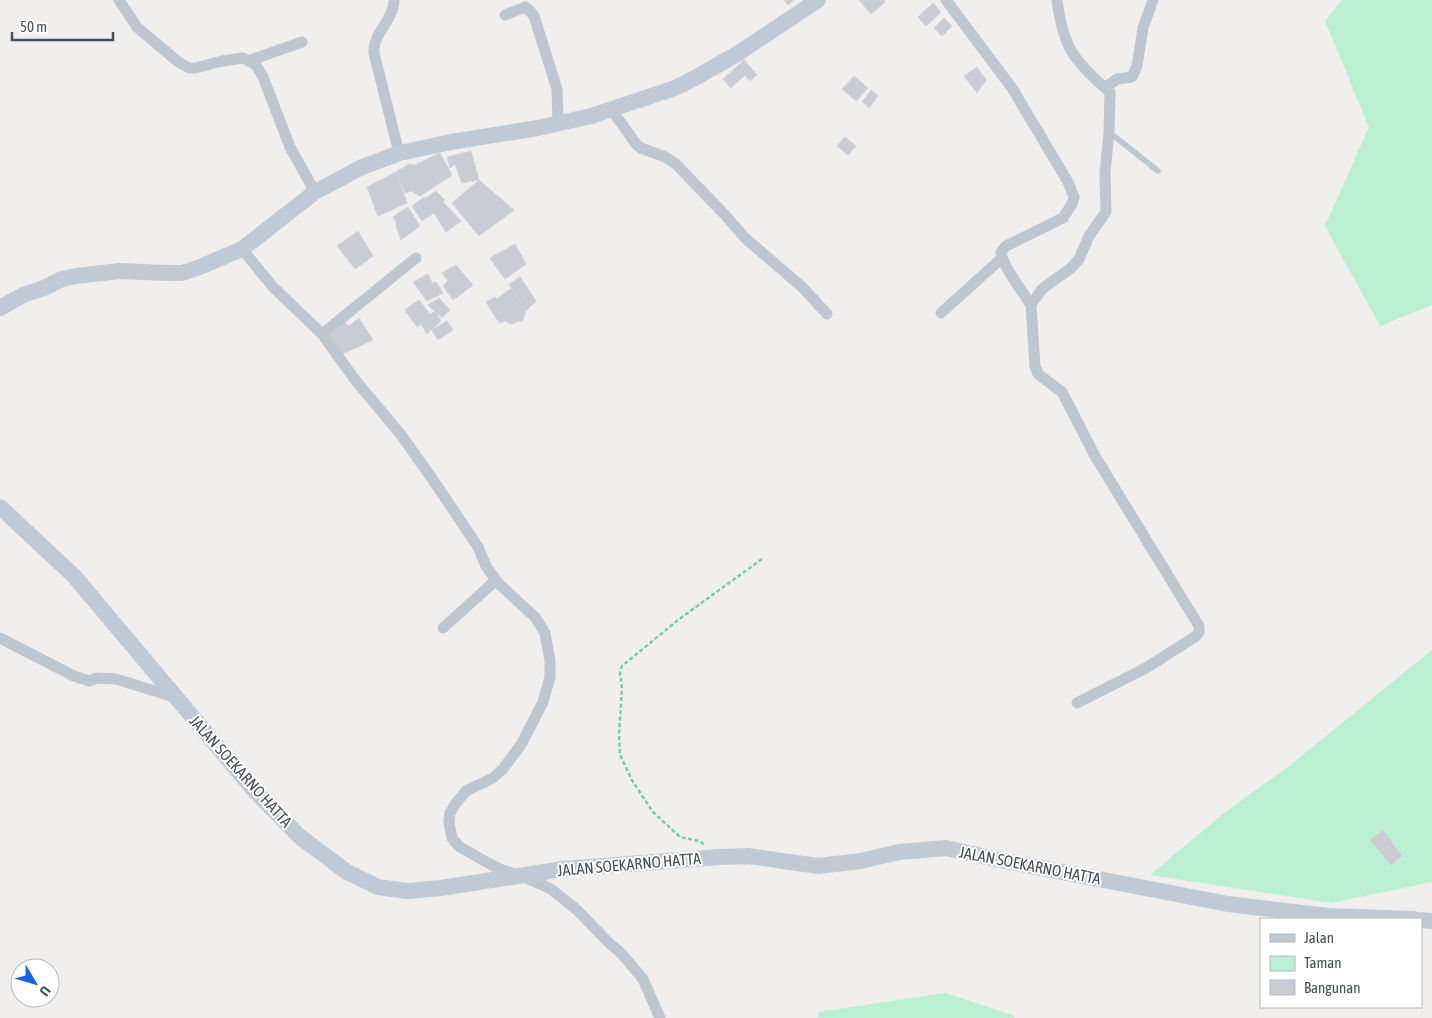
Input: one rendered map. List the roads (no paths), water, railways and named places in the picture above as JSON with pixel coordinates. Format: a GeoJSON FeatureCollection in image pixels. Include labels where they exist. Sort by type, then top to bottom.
{"type":"FeatureCollection","features":[{"type":"Feature","properties":{"kind":"street"},"geometry":{"type":"LineString","coordinates":[[119,0],[137,27],[177,61],[189,68],[243,58],[256,65],[263,77],[290,148],[315,192]]}},
{"type":"Feature","properties":{"kind":"street"},"geometry":{"type":"LineString","coordinates":[[394,0],[394,8],[391,15],[373,47],[399,153]]}},
{"type":"Feature","properties":{"kind":"street"},"geometry":{"type":"LineString","coordinates":[[0,308],[23,294],[44,288],[62,279],[76,276],[120,271],[182,273],[242,249],[315,192],[362,166],[399,153],[590,116],[675,88],[737,54],[818,0]]}},
{"type":"Feature","properties":{"kind":"street"},"geometry":{"type":"LineString","coordinates":[[946,0],[1012,88],[1068,182],[1074,196],[1072,204],[1063,218],[1006,246],[1001,252],[1002,258],[1031,304],[1038,374],[1062,392],[1095,456],[1199,626],[1199,632],[1196,636],[1146,668],[1077,703]]}},
{"type":"Feature","properties":{"kind":"street"},"geometry":{"type":"LineString","coordinates":[[1031,304],[1042,289],[1071,268],[1079,259],[1089,236],[1106,212],[1105,173],[1110,92],[1079,64],[1067,43],[1060,22],[1058,0]]}},
{"type":"Feature","properties":{"kind":"street"},"geometry":{"type":"LineString","coordinates":[[1105,88],[1117,79],[1132,77],[1143,28],[1153,0]]}},
{"type":"Feature","properties":{"kind":"street"},"geometry":{"type":"LineString","coordinates":[[505,15],[525,7],[534,16],[557,89],[558,123]]}},
{"type":"Feature","properties":{"kind":"street"},"geometry":{"type":"LineString","coordinates":[[248,61],[302,42]]}},
{"type":"Feature","properties":{"kind":"street"},"geometry":{"type":"LineString","coordinates":[[611,109],[636,144],[676,164],[745,238],[802,287],[828,314]]}},
{"type":"Feature","properties":{"kind":"street"},"geometry":{"type":"LineString","coordinates":[[242,249],[273,287],[322,334],[356,381],[402,436],[478,547],[486,566],[496,580],[543,627],[548,643],[550,661],[550,677],[543,702],[522,743],[502,769],[492,778],[466,792],[456,803],[450,813],[449,822],[452,838],[460,847],[502,870],[522,876],[551,889],[577,910],[621,953],[643,979],[660,1018]]}},
{"type":"Feature","properties":{"kind":"street"},"geometry":{"type":"LineString","coordinates":[[322,334],[416,258]]}},
{"type":"Feature","properties":{"kind":"street"},"geometry":{"type":"LineString","coordinates":[[941,313],[1002,258]]}},
{"type":"Feature","properties":{"kind":"street","name":"JALAN SOEKARNO HATTA"},"geometry":{"type":"LineString","coordinates":[[0,507],[74,576],[260,797],[299,836],[348,872],[378,887],[407,891],[441,888],[563,869],[720,857],[748,856],[818,866],[861,861],[899,852],[946,848],[1228,904],[1328,916],[1385,918]]}},
{"type":"Feature","properties":{"kind":"street"},"geometry":{"type":"LineString","coordinates":[[443,628],[496,580]]}},
{"type":"Feature","properties":{"kind":"street"},"geometry":{"type":"LineString","coordinates":[[0,638],[74,676],[89,681],[98,678],[116,679],[176,697]]}},
{"type":"Feature","properties":{"kind":"lane"},"geometry":{"type":"LineString","coordinates":[[1109,132],[1158,170]]}}]}
